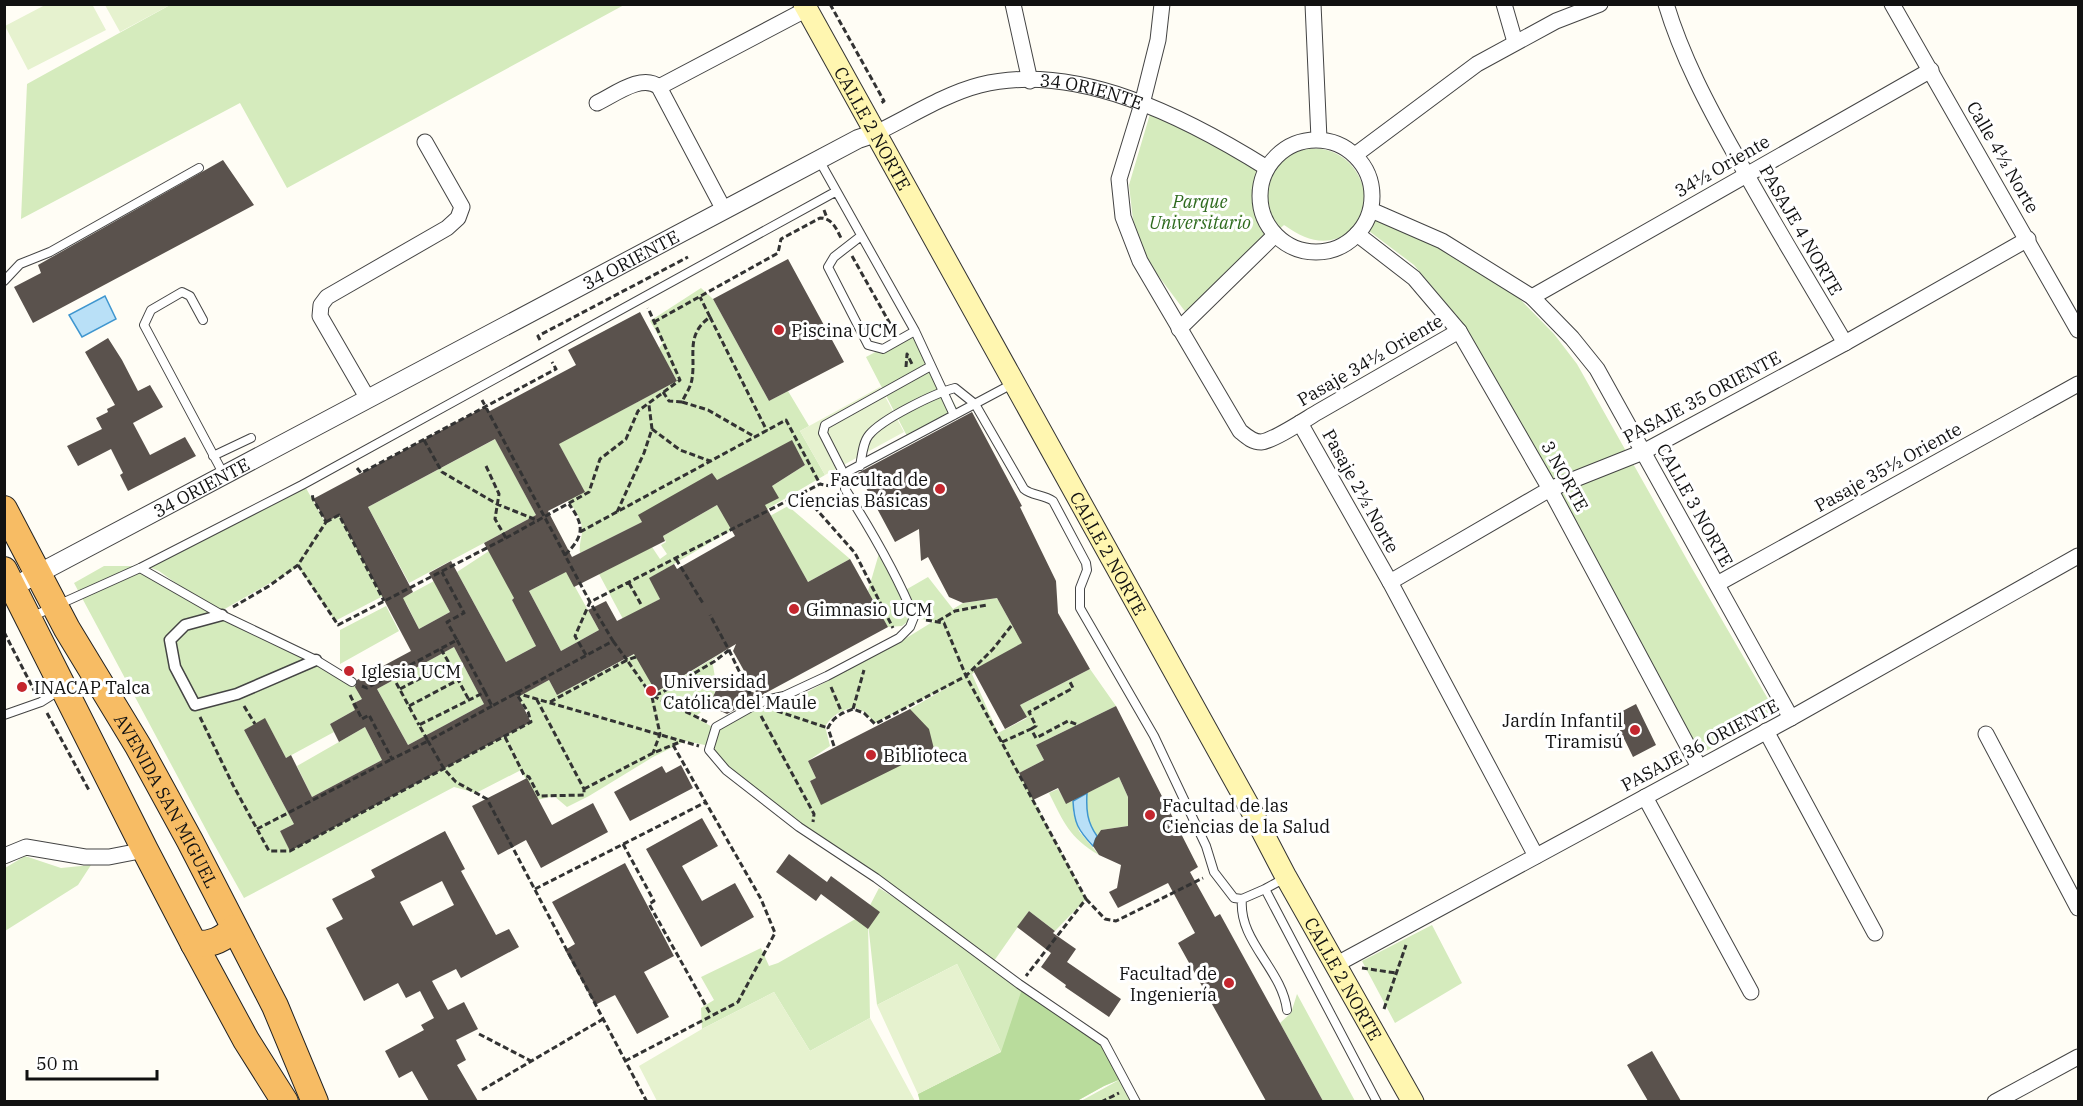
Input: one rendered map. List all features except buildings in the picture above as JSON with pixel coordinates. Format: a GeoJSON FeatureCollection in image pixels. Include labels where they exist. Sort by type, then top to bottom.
{"type":"FeatureCollection","features":[{"type":"Feature","properties":{"kind":"highway","name":"AVENIDA SAN MIGUEL"},"geometry":{"type":"LineString","coordinates":[[4,509],[56,606],[155,775],[190,841],[275,1006],[315,1101]]}},
{"type":"Feature","properties":{"kind":"highway","name":"AVENIDA SAN MIGUEL"},"geometry":{"type":"LineString","coordinates":[[9,578],[194,944],[246,1040],[285,1101]]}},
{"type":"Feature","properties":{"kind":"highway"},"geometry":{"type":"LineString","coordinates":[[145,850],[173,839],[190,841]]}},
{"type":"Feature","properties":{"kind":"highway"},"geometry":{"type":"LineString","coordinates":[[194,944],[203,945],[220,940],[234,928]]}},
{"type":"Feature","properties":{"kind":"main road","name":"CALLE 2 NORTE"},"geometry":{"type":"LineString","coordinates":[[805,7],[1244,797],[1286,877],[1413,1101]]}},
{"type":"Feature","properties":{"kind":"street"},"geometry":{"type":"LineString","coordinates":[[1013,4],[1030,81]]}},
{"type":"Feature","properties":{"kind":"street","name":"Pasaje 2½ Norte"},"geometry":{"type":"LineString","coordinates":[[1162,4],[1158,40],[1142,104],[1119,179],[1123,217],[1140,261],[1240,431],[1248,438],[1261,442],[1300,423],[1390,582],[1536,856]]}},
{"type":"Feature","properties":{"kind":"street"},"geometry":{"type":"LineString","coordinates":[[1313,4],[1319,140]]}},
{"type":"Feature","properties":{"kind":"street"},"geometry":{"type":"LineString","coordinates":[[1504,4],[1515,42]]}},
{"type":"Feature","properties":{"kind":"street"},"geometry":{"type":"LineString","coordinates":[[1354,155],[1477,64],[1556,21],[1600,4]]}},
{"type":"Feature","properties":{"kind":"street","name":"PASAJE 4 NORTE"},"geometry":{"type":"LineString","coordinates":[[1666,4],[1703,96],[1845,343]]}},
{"type":"Feature","properties":{"kind":"street","name":"Calle 4½ Norte"},"geometry":{"type":"LineString","coordinates":[[1892,4],[2079,330]]}},
{"type":"Feature","properties":{"kind":"street"},"geometry":{"type":"LineString","coordinates":[[659,87],[805,7]]}},
{"type":"Feature","properties":{"kind":"street","name":"34½ Oriente"},"geometry":{"type":"LineString","coordinates":[[1532,297],[1931,70]]}},
{"type":"Feature","properties":{"kind":"street","name":"34 ORIENTE"},"geometry":{"type":"LineString","coordinates":[[9,578],[38,573],[858,139],[876,133],[966,90],[995,82],[1030,81],[1076,85],[1112,93],[1201,130],[1267,168]]}},
{"type":"Feature","properties":{"kind":"street"},"geometry":{"type":"LineString","coordinates":[[597,103],[642,82],[652,82],[659,87],[724,210]]}},
{"type":"Feature","properties":{"kind":"street"},"geometry":{"type":"LineString","coordinates":[[1319,140],[1340,145],[1354,155],[1365,168],[1371,182],[1372,197],[1371,210],[1358,234],[1346,244],[1330,250],[1311,252],[1294,248],[1275,235],[1265,220],[1260,203],[1261,185],[1267,168],[1275,157],[1293,144],[1319,140]]}},
{"type":"Feature","properties":{"kind":"street"},"geometry":{"type":"LineString","coordinates":[[368,399],[320,316],[321,305],[327,297],[447,228],[458,218],[462,207],[425,142]]}},
{"type":"Feature","properties":{"kind":"street","name":"CALLE 3 NORTE"},"geometry":{"type":"LineString","coordinates":[[1371,210],[1442,241],[1532,297],[1572,338],[1597,369],[1791,718]]}},
{"type":"Feature","properties":{"kind":"street","name":"3 NORTE"},"geometry":{"type":"LineString","coordinates":[[1358,234],[1414,278],[1459,331],[1550,489],[1699,767]]}},
{"type":"Feature","properties":{"kind":"street"},"geometry":{"type":"LineString","coordinates":[[1179,329],[1275,235]]}},
{"type":"Feature","properties":{"kind":"street","name":"PASAJE 35 ORIENTE"},"geometry":{"type":"LineString","coordinates":[[1390,582],[1550,489],[1643,452],[1845,343],[2028,239]]}},
{"type":"Feature","properties":{"kind":"street","name":"Pasaje 34½ Oriente"},"geometry":{"type":"LineString","coordinates":[[1300,423],[1459,331]]}},
{"type":"Feature","properties":{"kind":"street","name":"Pasaje 35½ Oriente"},"geometry":{"type":"LineString","coordinates":[[1717,584],[2079,384]]}},
{"type":"Feature","properties":{"kind":"street","name":"PASAJE 36 ORIENTE"},"geometry":{"type":"LineString","coordinates":[[1337,964],[1791,718],[2079,556]]}},
{"type":"Feature","properties":{"kind":"street"},"geometry":{"type":"LineString","coordinates":[[222,615],[185,625],[170,640],[175,667],[195,705],[237,694],[316,660]]}},
{"type":"Feature","properties":{"kind":"street"},"geometry":{"type":"LineString","coordinates":[[1766,731],[1875,933]]}},
{"type":"Feature","properties":{"kind":"street"},"geometry":{"type":"LineString","coordinates":[[1986,734],[2079,908]]}},
{"type":"Feature","properties":{"kind":"street"},"geometry":{"type":"LineString","coordinates":[[1645,797],[1751,992]]}},
{"type":"Feature","properties":{"kind":"street"},"geometry":{"type":"LineString","coordinates":[[4,856],[26,847],[85,857],[109,857],[145,850]]}},
{"type":"Feature","properties":{"kind":"street"},"geometry":{"type":"LineString","coordinates":[[1995,1101],[2079,1057]]}},
{"type":"Feature","properties":{"kind":"lane"},"geometry":{"type":"LineString","coordinates":[[819,160],[915,331],[954,415]]}},
{"type":"Feature","properties":{"kind":"lane"},"geometry":{"type":"LineString","coordinates":[[4,281],[20,264],[50,252],[199,168]]}},
{"type":"Feature","properties":{"kind":"lane"},"geometry":{"type":"LineString","coordinates":[[29,618],[140,568],[302,485],[836,192]]}},
{"type":"Feature","properties":{"kind":"lane"},"geometry":{"type":"LineString","coordinates":[[861,236],[834,257],[828,267],[868,345],[883,348],[915,331]]}},
{"type":"Feature","properties":{"kind":"lane"},"geometry":{"type":"LineString","coordinates":[[203,320],[190,296],[182,292],[151,310],[144,325],[224,475]]}},
{"type":"Feature","properties":{"kind":"lane"},"geometry":{"type":"LineString","coordinates":[[847,480],[823,433],[825,425],[931,366]]}},
{"type":"Feature","properties":{"kind":"lane"},"geometry":{"type":"LineString","coordinates":[[1014,382],[849,471],[845,489],[870,529],[904,592],[914,617],[910,627],[900,638],[827,676],[784,696],[755,705],[716,727],[709,750],[726,770],[811,836],[876,878],[1019,984],[1104,1042],[1136,1101]]}},
{"type":"Feature","properties":{"kind":"lane"},"geometry":{"type":"LineString","coordinates":[[860,466],[867,436],[878,426],[931,396],[955,388],[975,404],[1023,489],[1029,494],[1043,495],[1053,501],[1086,563],[1087,570],[1080,588],[1080,608],[1154,736],[1206,846],[1214,872],[1234,898],[1242,899],[1286,877]]}},
{"type":"Feature","properties":{"kind":"lane"},"geometry":{"type":"LineString","coordinates":[[213,456],[251,438]]}},
{"type":"Feature","properties":{"kind":"lane"},"geometry":{"type":"LineString","coordinates":[[140,568],[222,615],[316,660],[352,682]]}},
{"type":"Feature","properties":{"kind":"lane"},"geometry":{"type":"LineString","coordinates":[[4,715],[41,702],[63,688]]}},
{"type":"Feature","properties":{"kind":"lane"},"geometry":{"type":"LineString","coordinates":[[1266,889],[1377,1101]]}},
{"type":"Feature","properties":{"kind":"lane"},"geometry":{"type":"LineString","coordinates":[[1242,899],[1242,920],[1260,955],[1278,982],[1286,999],[1287,1010]]}},
{"type":"Feature","properties":{"kind":"path"},"geometry":{"type":"LineString","coordinates":[[654,322],[778,252],[781,239],[820,218],[827,218],[833,223],[907,354]]}},
{"type":"Feature","properties":{"kind":"path"},"geometry":{"type":"LineString","coordinates":[[700,297],[767,431]]}},
{"type":"Feature","properties":{"kind":"path"},"geometry":{"type":"LineString","coordinates":[[298,565],[338,625],[545,518],[589,492],[600,459],[626,439],[638,411],[680,380],[644,298]]}},
{"type":"Feature","properties":{"kind":"path"},"geometry":{"type":"LineString","coordinates":[[682,402],[692,380],[691,355],[696,332],[710,317]]}},
{"type":"Feature","properties":{"kind":"path"},"geometry":{"type":"LineString","coordinates":[[349,472],[358,468],[361,473],[556,369]]}},
{"type":"Feature","properties":{"kind":"path"},"geometry":{"type":"LineString","coordinates":[[477,389],[590,602],[652,696],[660,734],[653,753]]}},
{"type":"Feature","properties":{"kind":"path"},"geometry":{"type":"LineString","coordinates":[[663,392],[669,401],[682,402],[708,410],[755,437]]}},
{"type":"Feature","properties":{"kind":"path"},"geometry":{"type":"LineString","coordinates":[[617,512],[644,453],[652,429],[649,405]]}},
{"type":"Feature","properties":{"kind":"path"},"geometry":{"type":"LineString","coordinates":[[580,532],[786,420],[820,484]]}},
{"type":"Feature","properties":{"kind":"path"},"geometry":{"type":"LineString","coordinates":[[652,429],[680,450],[711,461]]}},
{"type":"Feature","properties":{"kind":"path"},"geometry":{"type":"LineString","coordinates":[[424,439],[442,472],[497,504],[539,521]]}},
{"type":"Feature","properties":{"kind":"path"},"geometry":{"type":"LineString","coordinates":[[486,466],[499,494],[495,519],[506,538]]}},
{"type":"Feature","properties":{"kind":"path"},"geometry":{"type":"LineString","coordinates":[[586,655],[575,636],[590,602],[820,484],[845,489]]}},
{"type":"Feature","properties":{"kind":"path"},"geometry":{"type":"LineString","coordinates":[[312,492],[313,499],[326,522]]}},
{"type":"Feature","properties":{"kind":"path"},"geometry":{"type":"LineString","coordinates":[[802,493],[855,553],[893,628]]}},
{"type":"Feature","properties":{"kind":"path"},"geometry":{"type":"LineString","coordinates":[[565,555],[578,542],[580,532],[577,514],[569,504]]}},
{"type":"Feature","properties":{"kind":"path"},"geometry":{"type":"LineString","coordinates":[[222,615],[298,565],[326,522],[339,515],[384,601]]}},
{"type":"Feature","properties":{"kind":"path"},"geometry":{"type":"LineString","coordinates":[[676,559],[704,605]]}},
{"type":"Feature","properties":{"kind":"path"},"geometry":{"type":"LineString","coordinates":[[442,572],[464,613],[447,622],[492,706]]}},
{"type":"Feature","properties":{"kind":"path"},"geometry":{"type":"LineString","coordinates":[[629,583],[642,606]]}},
{"type":"Feature","properties":{"kind":"path"},"geometry":{"type":"LineString","coordinates":[[936,622],[955,611],[987,605]]}},
{"type":"Feature","properties":{"kind":"path"},"geometry":{"type":"LineString","coordinates":[[710,617],[814,814],[811,836]]}},
{"type":"Feature","properties":{"kind":"path"},"geometry":{"type":"LineString","coordinates":[[914,617],[944,623],[966,676],[1086,899],[1105,919],[1116,921],[1214,872]]}},
{"type":"Feature","properties":{"kind":"path"},"geometry":{"type":"LineString","coordinates":[[834,746],[828,728],[831,721],[842,713],[853,709],[864,713],[875,724],[966,676],[993,649],[1012,625]]}},
{"type":"Feature","properties":{"kind":"path"},"geometry":{"type":"LineString","coordinates":[[4,632],[41,702]]}},
{"type":"Feature","properties":{"kind":"path"},"geometry":{"type":"LineString","coordinates":[[367,688],[457,640]]}},
{"type":"Feature","properties":{"kind":"path"},"geometry":{"type":"LineString","coordinates":[[257,830],[428,741],[613,640]]}},
{"type":"Feature","properties":{"kind":"path"},"geometry":{"type":"LineString","coordinates":[[440,649],[469,700]]}},
{"type":"Feature","properties":{"kind":"path"},"geometry":{"type":"LineString","coordinates":[[652,696],[688,677],[729,650]]}},
{"type":"Feature","properties":{"kind":"path"},"geometry":{"type":"LineString","coordinates":[[853,709],[869,654]]}},
{"type":"Feature","properties":{"kind":"path"},"geometry":{"type":"LineString","coordinates":[[550,702],[636,657]]}},
{"type":"Feature","properties":{"kind":"path"},"geometry":{"type":"LineString","coordinates":[[400,689],[449,663]]}},
{"type":"Feature","properties":{"kind":"path"},"geometry":{"type":"LineString","coordinates":[[392,675],[444,769],[456,782],[487,799],[647,1101]]}},
{"type":"Feature","properties":{"kind":"path"},"geometry":{"type":"LineString","coordinates":[[827,676],[842,713]]}},
{"type":"Feature","properties":{"kind":"path"},"geometry":{"type":"LineString","coordinates":[[409,706],[458,680]]}},
{"type":"Feature","properties":{"kind":"path"},"geometry":{"type":"LineString","coordinates":[[1002,742],[1036,726],[1029,712],[1073,688],[1069,680]]}},
{"type":"Feature","properties":{"kind":"path"},"geometry":{"type":"LineString","coordinates":[[348,691],[362,719],[369,715],[392,759]]}},
{"type":"Feature","properties":{"kind":"path"},"geometry":{"type":"LineString","coordinates":[[418,725],[485,692]]}},
{"type":"Feature","properties":{"kind":"path"},"geometry":{"type":"LineString","coordinates":[[516,693],[709,750]]}},
{"type":"Feature","properties":{"kind":"path"},"geometry":{"type":"LineString","coordinates":[[195,705],[268,851],[290,851],[531,722],[528,712],[516,693]]}},
{"type":"Feature","properties":{"kind":"path"},"geometry":{"type":"LineString","coordinates":[[237,694],[255,724]]}},
{"type":"Feature","properties":{"kind":"path"},"geometry":{"type":"LineString","coordinates":[[652,696],[716,727]]}},
{"type":"Feature","properties":{"kind":"path"},"geometry":{"type":"LineString","coordinates":[[504,737],[539,796],[584,795],[584,789],[537,700]]}},
{"type":"Feature","properties":{"kind":"path"},"geometry":{"type":"LineString","coordinates":[[755,705],[828,728]]}},
{"type":"Feature","properties":{"kind":"path"},"geometry":{"type":"LineString","coordinates":[[1031,729],[1036,738],[1068,721],[1078,725]]}},
{"type":"Feature","properties":{"kind":"path"},"geometry":{"type":"LineString","coordinates":[[584,789],[681,741]]}},
{"type":"Feature","properties":{"kind":"path"},"geometry":{"type":"LineString","coordinates":[[625,1061],[738,1002],[775,933],[761,899],[674,744]]}},
{"type":"Feature","properties":{"kind":"path"},"geometry":{"type":"LineString","coordinates":[[535,889],[706,802]]}},
{"type":"Feature","properties":{"kind":"path"},"geometry":{"type":"LineString","coordinates":[[623,844],[654,901],[649,904],[711,1015]]}},
{"type":"Feature","properties":{"kind":"path"},"geometry":{"type":"LineString","coordinates":[[1019,984],[1086,899]]}},
{"type":"Feature","properties":{"kind":"path"},"geometry":{"type":"LineString","coordinates":[[1376,1034],[1414,922]]}},
{"type":"Feature","properties":{"kind":"path"},"geometry":{"type":"LineString","coordinates":[[1337,964],[1396,974]]}},
{"type":"Feature","properties":{"kind":"path"},"geometry":{"type":"LineString","coordinates":[[482,1090],[603,1019]]}},
{"type":"Feature","properties":{"kind":"path"},"geometry":{"type":"LineString","coordinates":[[479,1034],[531,1061]]}},
{"type":"Feature","properties":{"kind":"path"},"geometry":{"type":"LineString","coordinates":[[1101,1101],[1129,1088]]}},
{"type":"Feature","properties":{"kind":"green space"},"geometry":{"type":"Polygon","coordinates":[[[92,4],[106,30],[28,70],[5,26],[45,5],[92,4]]]}},
{"type":"Feature","properties":{"kind":"green space"},"geometry":{"type":"Polygon","coordinates":[[[105,5],[170,5],[120,32],[105,5]]]}},
{"type":"Feature","properties":{"kind":"green space"},"geometry":{"type":"Polygon","coordinates":[[[170,5],[624,5],[287,188],[240,103],[21,219],[27,84],[170,5]]]}},
{"type":"Feature","properties":{"kind":"green space","name":"Parque Universitario"},"geometry":{"type":"Polygon","coordinates":[[[1150,114],[1218,143],[1267,175],[1282,159],[1299,151],[1317,149],[1333,152],[1347,161],[1358,175],[1364,192],[1365,214],[1432,243],[1517,296],[1554,334],[1577,364],[1775,711],[1701,754],[1542,464],[1456,315],[1414,265],[1361,225],[1341,237],[1322,241],[1304,237],[1284,225],[1187,314],[1148,262],[1133,220],[1129,185],[1150,114]]]}},
{"type":"Feature","properties":{"kind":"green space"},"geometry":{"type":"Polygon","coordinates":[[[701,288],[713,299],[769,401],[788,391],[809,426],[800,431],[825,475],[650,578],[660,599],[623,619],[599,574],[652,547],[660,559],[667,554],[661,545],[666,542],[663,536],[717,505],[723,515],[764,491],[778,498],[772,486],[805,465],[792,441],[717,480],[639,516],[642,522],[580,553],[581,524],[568,500],[584,491],[547,422],[577,434],[677,381],[659,348],[663,343],[650,321],[701,288]]]}},
{"type":"Feature","properties":{"kind":"green space"},"geometry":{"type":"Polygon","coordinates":[[[915,331],[958,410],[907,436],[866,357],[915,331]]]}},
{"type":"Feature","properties":{"kind":"green space"},"geometry":{"type":"Polygon","coordinates":[[[880,387],[904,432],[825,475],[800,431],[880,387]]]}},
{"type":"Feature","properties":{"kind":"green space"},"geometry":{"type":"Polygon","coordinates":[[[501,436],[496,440],[536,515],[409,583],[368,507],[501,436]]]}},
{"type":"Feature","properties":{"kind":"green space"},"geometry":{"type":"Polygon","coordinates":[[[302,481],[325,522],[339,515],[383,596],[335,621],[298,567],[223,610],[317,658],[315,662],[353,682],[359,694],[367,696],[352,704],[355,710],[330,724],[334,732],[286,758],[265,719],[244,730],[294,824],[280,831],[290,850],[531,722],[528,712],[517,697],[549,680],[557,695],[635,654],[657,692],[727,650],[712,660],[715,692],[709,704],[695,717],[714,728],[710,746],[685,741],[567,807],[554,796],[537,800],[521,770],[476,793],[454,787],[244,898],[74,583],[104,566],[140,566],[177,584],[159,571],[146,566],[302,481]]]}},
{"type":"Feature","properties":{"kind":"green space"},"geometry":{"type":"Polygon","coordinates":[[[788,506],[850,559],[808,582],[770,516],[788,506]]]}},
{"type":"Feature","properties":{"kind":"green space"},"geometry":{"type":"Polygon","coordinates":[[[540,524],[599,630],[561,651],[529,591],[560,575],[534,527],[540,524]]]}},
{"type":"Feature","properties":{"kind":"green space"},"geometry":{"type":"Polygon","coordinates":[[[880,550],[902,592],[928,577],[953,609],[963,603],[997,598],[1016,632],[1040,632],[972,674],[998,733],[1027,718],[1020,705],[1090,669],[1116,706],[1036,745],[1044,760],[1019,773],[1086,899],[1055,931],[1029,911],[994,961],[1106,1040],[1138,1101],[1081,1101],[1119,1080],[1077,1101],[920,1101],[918,1094],[1001,1052],[957,964],[877,1005],[868,923],[870,1018],[810,1051],[774,992],[702,1029],[701,1008],[714,1000],[701,977],[761,948],[769,966],[778,963],[866,913],[879,888],[964,941],[801,823],[727,766],[713,747],[718,728],[771,699],[789,702],[934,621],[913,618],[902,626],[888,627],[868,591],[880,550]],[[957,682],[875,723],[865,712],[854,707],[834,716],[825,726],[830,746],[808,761],[816,778],[810,781],[821,804],[910,709],[957,682]]]}},
{"type":"Feature","properties":{"kind":"green space"},"geometry":{"type":"Polygon","coordinates":[[[489,551],[514,597],[512,600],[536,646],[506,662],[457,572],[489,551]]]}},
{"type":"Feature","properties":{"kind":"green space"},"geometry":{"type":"Polygon","coordinates":[[[434,581],[450,612],[419,629],[406,603],[397,601],[434,581]]]}},
{"type":"Feature","properties":{"kind":"green space"},"geometry":{"type":"Polygon","coordinates":[[[386,606],[399,631],[340,664],[340,630],[386,606]]]}},
{"type":"Feature","properties":{"kind":"green space"},"geometry":{"type":"Polygon","coordinates":[[[454,647],[484,704],[408,745],[377,689],[454,647]]]}},
{"type":"Feature","properties":{"kind":"green space"},"geometry":{"type":"Polygon","coordinates":[[[365,727],[382,760],[312,797],[297,766],[365,727]]]}},
{"type":"Feature","properties":{"kind":"green space"},"geometry":{"type":"Polygon","coordinates":[[[1119,777],[1128,797],[1128,826],[1101,830],[1097,836],[1088,816],[1087,793],[1119,777]]]}},
{"type":"Feature","properties":{"kind":"green space"},"geometry":{"type":"Polygon","coordinates":[[[1058,789],[1066,803],[1073,801],[1073,812],[1079,831],[1099,855],[1081,842],[1064,821],[1049,793],[1058,789]]]}},
{"type":"Feature","properties":{"kind":"green space"},"geometry":{"type":"Polygon","coordinates":[[[25,856],[61,868],[91,865],[78,885],[5,931],[5,868],[25,856]]]}},
{"type":"Feature","properties":{"kind":"green space"},"geometry":{"type":"Polygon","coordinates":[[[1432,925],[1462,983],[1395,1023],[1362,961],[1432,925]]]}},
{"type":"Feature","properties":{"kind":"green space"},"geometry":{"type":"Polygon","coordinates":[[[957,964],[1001,1052],[918,1094],[877,1005],[957,964]]]}},
{"type":"Feature","properties":{"kind":"green space"},"geometry":{"type":"Polygon","coordinates":[[[1024,983],[1106,1040],[1125,1077],[1077,1101],[920,1102],[918,1094],[1001,1052],[1024,983]]]}},
{"type":"Feature","properties":{"kind":"green space"},"geometry":{"type":"Polygon","coordinates":[[[774,992],[810,1051],[870,1018],[915,1101],[657,1101],[639,1066],[702,1029],[774,992]]]}},
{"type":"Feature","properties":{"kind":"green space"},"geometry":{"type":"Polygon","coordinates":[[[1297,994],[1355,1101],[1323,1101],[1280,1023],[1291,1013],[1297,994]]]}},
{"type":"Feature","properties":{"kind":"water"},"geometry":{"type":"Polygon","coordinates":[[[105,296],[116,319],[82,337],[69,315],[105,296]]]}},
{"type":"Feature","properties":{"kind":"water"},"geometry":{"type":"Polygon","coordinates":[[[1087,793],[1088,816],[1097,836],[1093,846],[1078,826],[1073,801],[1087,793]]]}},
{"type":"Feature","properties":{"kind":"place","name":"Piscina UCM"},"geometry":{"type":"Point","coordinates":[779,330]}},
{"type":"Feature","properties":{"kind":"place","name":"Facultad de Ciencias Básicas"},"geometry":{"type":"Point","coordinates":[940,489]}},
{"type":"Feature","properties":{"kind":"place","name":"Gimnasio UCM"},"geometry":{"type":"Point","coordinates":[794,609]}},
{"type":"Feature","properties":{"kind":"place","name":"Iglesia UCM"},"geometry":{"type":"Point","coordinates":[349,671]}},
{"type":"Feature","properties":{"kind":"place","name":"INACAP Talca"},"geometry":{"type":"Point","coordinates":[22,687]}},
{"type":"Feature","properties":{"kind":"place","name":"Universidad Católica del Maule"},"geometry":{"type":"Point","coordinates":[651,691]}},
{"type":"Feature","properties":{"kind":"place","name":"Jardín Infantil Tiramisú"},"geometry":{"type":"Point","coordinates":[1635,730]}},
{"type":"Feature","properties":{"kind":"place","name":"Biblioteca"},"geometry":{"type":"Point","coordinates":[871,755]}},
{"type":"Feature","properties":{"kind":"place","name":"Facultad de las Ciencias de la Salud"},"geometry":{"type":"Point","coordinates":[1150,815]}},
{"type":"Feature","properties":{"kind":"place","name":"Facultad de Ingeniería"},"geometry":{"type":"Point","coordinates":[1229,983]}}]}
